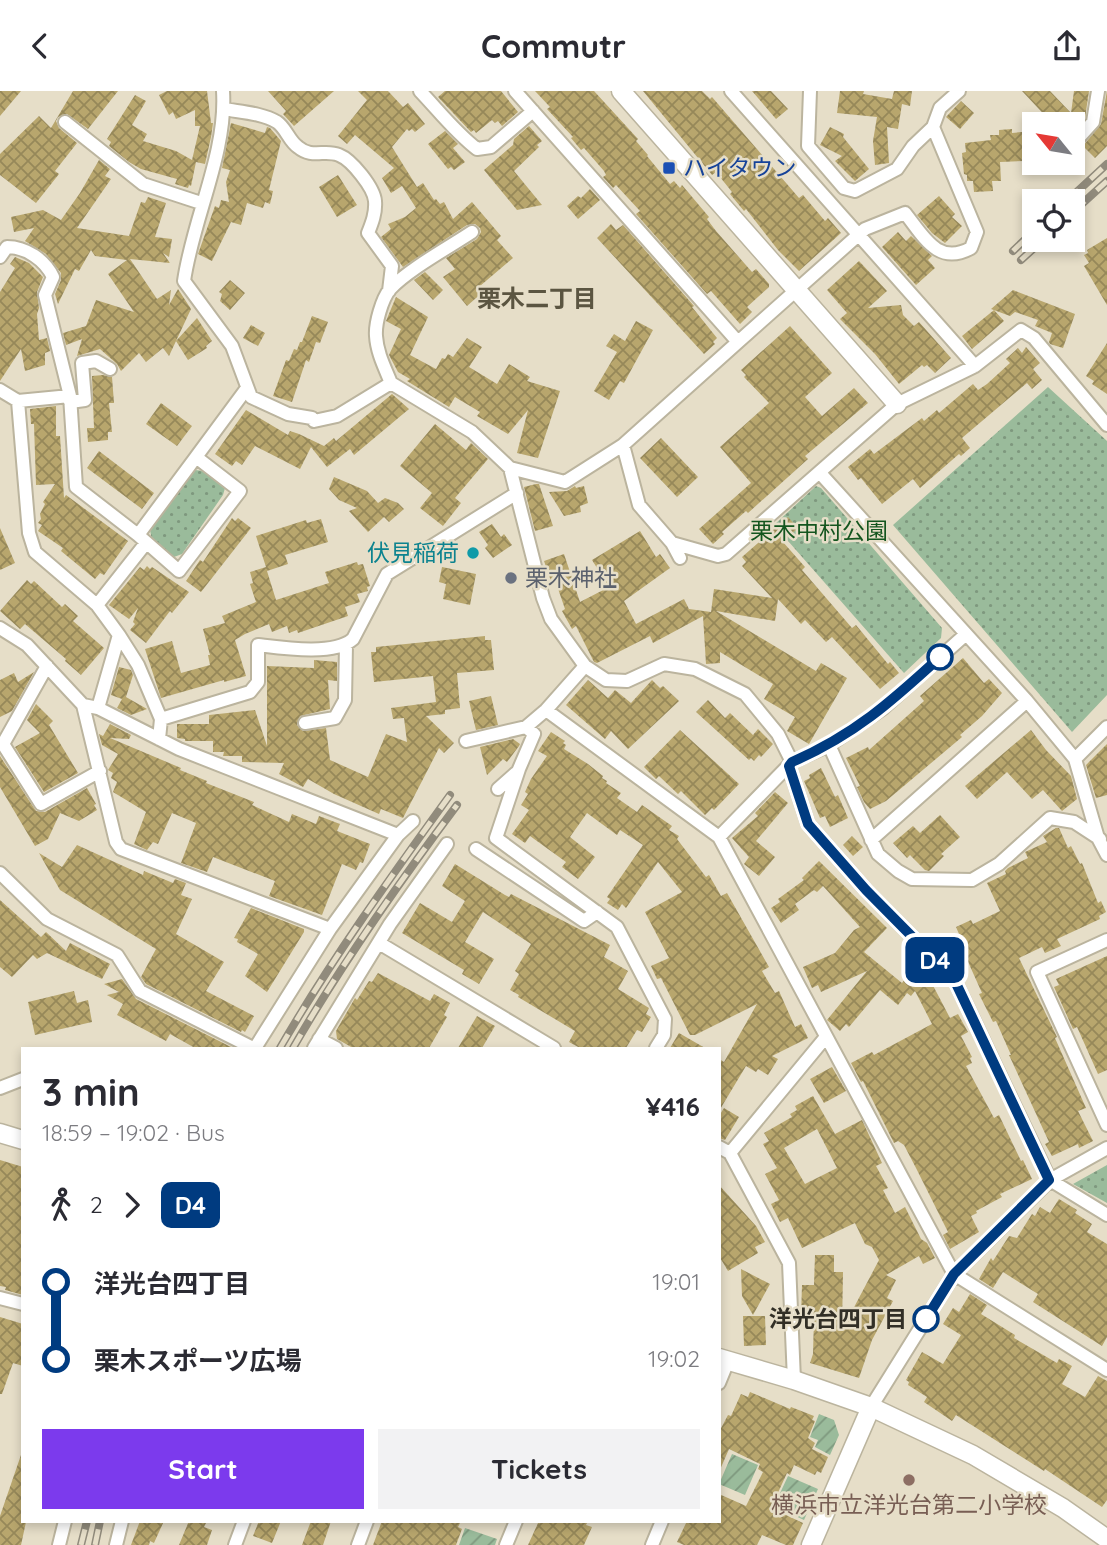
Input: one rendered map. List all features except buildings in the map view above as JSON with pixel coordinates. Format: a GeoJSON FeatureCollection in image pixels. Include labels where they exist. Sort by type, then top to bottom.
{"type":"FeatureCollection","features":[{"type":"Feature","properties":{"kind":"street"},"geometry":{"type":"LineString","coordinates":[[223,91],[224,109],[219,146],[188,250],[184,281],[232,346],[251,397],[266,405],[288,414],[313,418],[314,421],[337,416],[391,383]]}},
{"type":"Feature","properties":{"kind":"street"},"geometry":{"type":"LineString","coordinates":[[421,91],[459,135],[477,149],[491,147],[533,111]]}},
{"type":"Feature","properties":{"kind":"street"},"geometry":{"type":"LineString","coordinates":[[515,91],[738,342]]}},
{"type":"Feature","properties":{"kind":"street"},"geometry":{"type":"LineString","coordinates":[[621,91],[897,404]]}},
{"type":"Feature","properties":{"kind":"street"},"geometry":{"type":"LineString","coordinates":[[732,91],[975,366]]}},
{"type":"Feature","properties":{"kind":"street"},"geometry":{"type":"LineString","coordinates":[[810,91],[808,146],[844,188],[855,191],[897,169],[928,136],[940,109],[959,91]]}},
{"type":"Feature","properties":{"kind":"street"},"geometry":{"type":"LineString","coordinates":[[1085,131],[1093,122],[1098,91]]}},
{"type":"Feature","properties":{"kind":"street"},"geometry":{"type":"LineString","coordinates":[[224,109],[259,115],[278,123],[297,147],[317,155],[338,155],[362,175],[375,199],[374,216],[368,233],[392,266],[388,291],[376,325],[379,355],[391,383],[472,432],[510,468],[565,482],[622,445],[865,229],[905,213],[936,250],[947,254],[960,254],[971,248],[977,232],[928,136]]}},
{"type":"Feature","properties":{"kind":"street"},"geometry":{"type":"LineString","coordinates":[[65,122],[143,184],[201,203]]}},
{"type":"Feature","properties":{"kind":"street"},"geometry":{"type":"LineString","coordinates":[[388,291],[472,232]]}},
{"type":"Feature","properties":{"kind":"street"},"geometry":{"type":"LineString","coordinates":[[0,257],[7,247],[19,247],[47,264],[53,277],[45,295],[70,399],[76,487],[179,571],[240,491],[196,457]]}},
{"type":"Feature","properties":{"kind":"street"},"geometry":{"type":"LineString","coordinates":[[672,543],[718,556],[726,554],[897,404],[975,366],[1021,330],[1034,338],[1107,424]]}},
{"type":"Feature","properties":{"kind":"street"},"geometry":{"type":"LineString","coordinates":[[0,390],[18,401],[85,400],[82,363],[96,361],[110,369]]}},
{"type":"Feature","properties":{"kind":"street"},"geometry":{"type":"LineString","coordinates":[[97,605],[196,457],[247,388]]}},
{"type":"Feature","properties":{"kind":"street"},"geometry":{"type":"LineString","coordinates":[[18,401],[29,533],[35,552],[97,605],[119,635],[138,665],[161,719],[159,740]]}},
{"type":"Feature","properties":{"kind":"street"},"geometry":{"type":"LineString","coordinates":[[622,445],[639,505],[672,543],[680,558]]}},
{"type":"Feature","properties":{"kind":"street"},"geometry":{"type":"LineString","coordinates":[[510,468],[542,598],[551,619],[585,666],[606,680],[627,681],[664,664],[695,669],[745,694],[778,734],[808,824],[866,890],[954,979],[1049,1180],[1107,1215]]}},
{"type":"Feature","properties":{"kind":"street"},"geometry":{"type":"LineString","coordinates":[[820,473],[1027,701],[1075,759],[1107,855]]}},
{"type":"Feature","properties":{"kind":"street"},"geometry":{"type":"LineString","coordinates":[[161,719],[250,692],[258,682],[258,645],[306,649],[346,645],[353,639],[387,574],[517,493]]}},
{"type":"Feature","properties":{"kind":"street"},"geometry":{"type":"LineString","coordinates":[[0,628],[27,645],[83,705],[116,842],[121,849],[330,929]]}},
{"type":"Feature","properties":{"kind":"street"},"geometry":{"type":"LineString","coordinates":[[98,708],[119,635]]}},
{"type":"Feature","properties":{"kind":"street"},"geometry":{"type":"LineString","coordinates":[[719,837],[790,764],[829,745],[882,709],[965,635]]}},
{"type":"Feature","properties":{"kind":"street"},"geometry":{"type":"LineString","coordinates":[[304,723],[335,718],[345,700],[346,645]]}},
{"type":"Feature","properties":{"kind":"street"},"geometry":{"type":"LineString","coordinates":[[47,666],[3,744],[41,804],[100,771]]}},
{"type":"Feature","properties":{"kind":"street"},"geometry":{"type":"LineString","coordinates":[[466,741],[527,727],[585,666]]}},
{"type":"Feature","properties":{"kind":"street"},"geometry":{"type":"LineString","coordinates":[[872,840],[1027,701]]}},
{"type":"Feature","properties":{"kind":"street"},"geometry":{"type":"LineString","coordinates":[[83,705],[98,708],[159,740],[398,835]]}},
{"type":"Feature","properties":{"kind":"street"},"geometry":{"type":"LineString","coordinates":[[546,710],[719,837],[954,1274],[1107,1370]]}},
{"type":"Feature","properties":{"kind":"street"},"geometry":{"type":"LineString","coordinates":[[527,727],[534,734],[496,838],[617,927],[665,1019],[664,1035],[657,1047]]}},
{"type":"Feature","properties":{"kind":"street"},"geometry":{"type":"LineString","coordinates":[[1075,759],[1107,727]]}},
{"type":"Feature","properties":{"kind":"street"},"geometry":{"type":"LineString","coordinates":[[829,745],[878,854],[912,879],[972,880],[999,864],[1050,818],[1074,822],[1103,840]]}},
{"type":"Feature","properties":{"kind":"street"},"geometry":{"type":"LineString","coordinates":[[498,789],[519,769]]}},
{"type":"Feature","properties":{"kind":"street"},"geometry":{"type":"LineString","coordinates":[[255,1047],[330,929],[398,835],[412,821]]}},
{"type":"Feature","properties":{"kind":"street"},"geometry":{"type":"LineString","coordinates":[[317,1043],[379,943],[447,844]]}},
{"type":"Feature","properties":{"kind":"street"},"geometry":{"type":"LineString","coordinates":[[476,849],[584,921],[597,912]]}},
{"type":"Feature","properties":{"kind":"street"},"geometry":{"type":"LineString","coordinates":[[0,873],[47,919],[117,955],[140,991],[252,1047]]}},
{"type":"Feature","properties":{"kind":"street"},"geometry":{"type":"LineString","coordinates":[[1107,940],[1037,972],[1107,1125]]}},
{"type":"Feature","properties":{"kind":"street"},"geometry":{"type":"LineString","coordinates":[[379,943],[552,1047]]}},
{"type":"Feature","properties":{"kind":"street"},"geometry":{"type":"LineString","coordinates":[[794,1380],[789,1263],[724,1150],[825,1038]]}},
{"type":"Feature","properties":{"kind":"street"},"geometry":{"type":"LineString","coordinates":[[0,1088],[21,1080]]}},
{"type":"Feature","properties":{"kind":"street"},"geometry":{"type":"LineString","coordinates":[[0,1133],[21,1139]]}},
{"type":"Feature","properties":{"kind":"street"},"geometry":{"type":"LineString","coordinates":[[811,1545],[871,1407],[954,1274],[1049,1180],[1107,1148]]}},
{"type":"Feature","properties":{"kind":"street"},"geometry":{"type":"LineString","coordinates":[[0,1298],[21,1303]]}},
{"type":"Feature","properties":{"kind":"street"},"geometry":{"type":"LineString","coordinates":[[724,1360],[794,1380],[871,1407],[973,1455],[1063,1508],[1107,1539]]}},
{"type":"Feature","properties":{"kind":"street"},"geometry":{"type":"LineString","coordinates":[[59,1545],[64,1523]]}},
{"type":"Feature","properties":{"kind":"street"},"geometry":{"type":"LineString","coordinates":[[116,1545],[122,1523]]}},
{"type":"Feature","properties":{"kind":"street"},"geometry":{"type":"LineString","coordinates":[[235,1545],[243,1523]]}},
{"type":"Feature","properties":{"kind":"street"},"geometry":{"type":"LineString","coordinates":[[358,1545],[366,1523]]}},
{"type":"Feature","properties":{"kind":"street"},"geometry":{"type":"LineString","coordinates":[[506,1545],[515,1523]]}},
{"type":"Feature","properties":{"kind":"street"},"geometry":{"type":"LineString","coordinates":[[652,1545],[661,1523]]}},
{"type":"Feature","properties":{"kind":"green space"},"geometry":{"type":"Polygon","coordinates":[[[1048,387],[1107,441],[1107,695],[1072,732],[893,525],[1048,387]]]}},
{"type":"Feature","properties":{"kind":"green space"},"geometry":{"type":"Polygon","coordinates":[[[195,470],[204,471],[225,488],[223,495],[182,554],[174,557],[152,540],[150,530],[195,470]]]}},
{"type":"Feature","properties":{"kind":"green space","name":"栗木中村公園"},"geometry":{"type":"Polygon","coordinates":[[[816,486],[821,488],[942,628],[941,638],[904,673],[774,525],[816,486]]]}},
{"type":"Feature","properties":{"kind":"green space"},"geometry":{"type":"Polygon","coordinates":[[[1107,1165],[1107,1203],[1073,1184],[1107,1165]]]}},
{"type":"Feature","properties":{"kind":"green space"},"geometry":{"type":"Polygon","coordinates":[[[819,1414],[834,1420],[839,1435],[830,1455],[815,1447],[818,1440],[810,1437],[819,1414]]]}},
{"type":"Feature","properties":{"kind":"green space"},"geometry":{"type":"Polygon","coordinates":[[[732,1454],[758,1465],[745,1495],[721,1485],[732,1454]]]}},
{"type":"Feature","properties":{"kind":"green space"},"geometry":{"type":"Polygon","coordinates":[[[788,1476],[818,1489],[804,1520],[774,1506],[788,1476]]]}},
{"type":"Feature","properties":{"kind":"green space"},"geometry":{"type":"Polygon","coordinates":[[[465,1528],[497,1539],[495,1545],[459,1545],[465,1528]]]}},
{"type":"Feature","properties":{"kind":"railway"},"geometry":{"type":"LineString","coordinates":[[1080,189],[1107,164]]}},
{"type":"Feature","properties":{"kind":"railway"},"geometry":{"type":"LineString","coordinates":[[1085,201],[1107,181]]}},
{"type":"Feature","properties":{"kind":"railway"},"geometry":{"type":"LineString","coordinates":[[1013,251],[1022,242]]}},
{"type":"Feature","properties":{"kind":"railway"},"geometry":{"type":"LineString","coordinates":[[1021,260],[1030,252]]}},
{"type":"Feature","properties":{"kind":"railway"},"geometry":{"type":"LineString","coordinates":[[281,1047],[340,951],[450,795]]}},
{"type":"Feature","properties":{"kind":"railway"},"geometry":{"type":"LineString","coordinates":[[294,1047],[371,924],[457,805]]}},
{"type":"Feature","properties":{"kind":"railway"},"geometry":{"type":"LineString","coordinates":[[81,1545],[86,1523]]}},
{"type":"Feature","properties":{"kind":"railway"},"geometry":{"type":"LineString","coordinates":[[95,1545],[100,1523]]}},
{"type":"Feature","properties":{"kind":"bus line","name":"D4"},"geometry":{"type":"LineString","coordinates":[[926,1319],[954,1274],[1049,1180],[954,979],[866,890],[808,824],[789,766],[792,762],[829,745],[882,709],[940,657]]}},
{"type":"Feature","properties":{"kind":"place","name":"ハイタウン"},"geometry":{"type":"Point","coordinates":[669,168]}},
{"type":"Feature","properties":{"kind":"place","name":"伏見稲荷"},"geometry":{"type":"Point","coordinates":[473,553]}},
{"type":"Feature","properties":{"kind":"place","name":"栗木神社"},"geometry":{"type":"Point","coordinates":[511,578]}},
{"type":"Feature","properties":{"kind":"place","name":"洋光台四丁目"},"geometry":{"type":"Point","coordinates":[926,1319]}},
{"type":"Feature","properties":{"kind":"place","name":"横浜市立洋光台第二小学校"},"geometry":{"type":"Point","coordinates":[909,1480]}},
{"type":"Feature","properties":{"kind":"district","name":"栗木二丁目"},"geometry":{"type":"Point","coordinates":[537,299]}}]}
